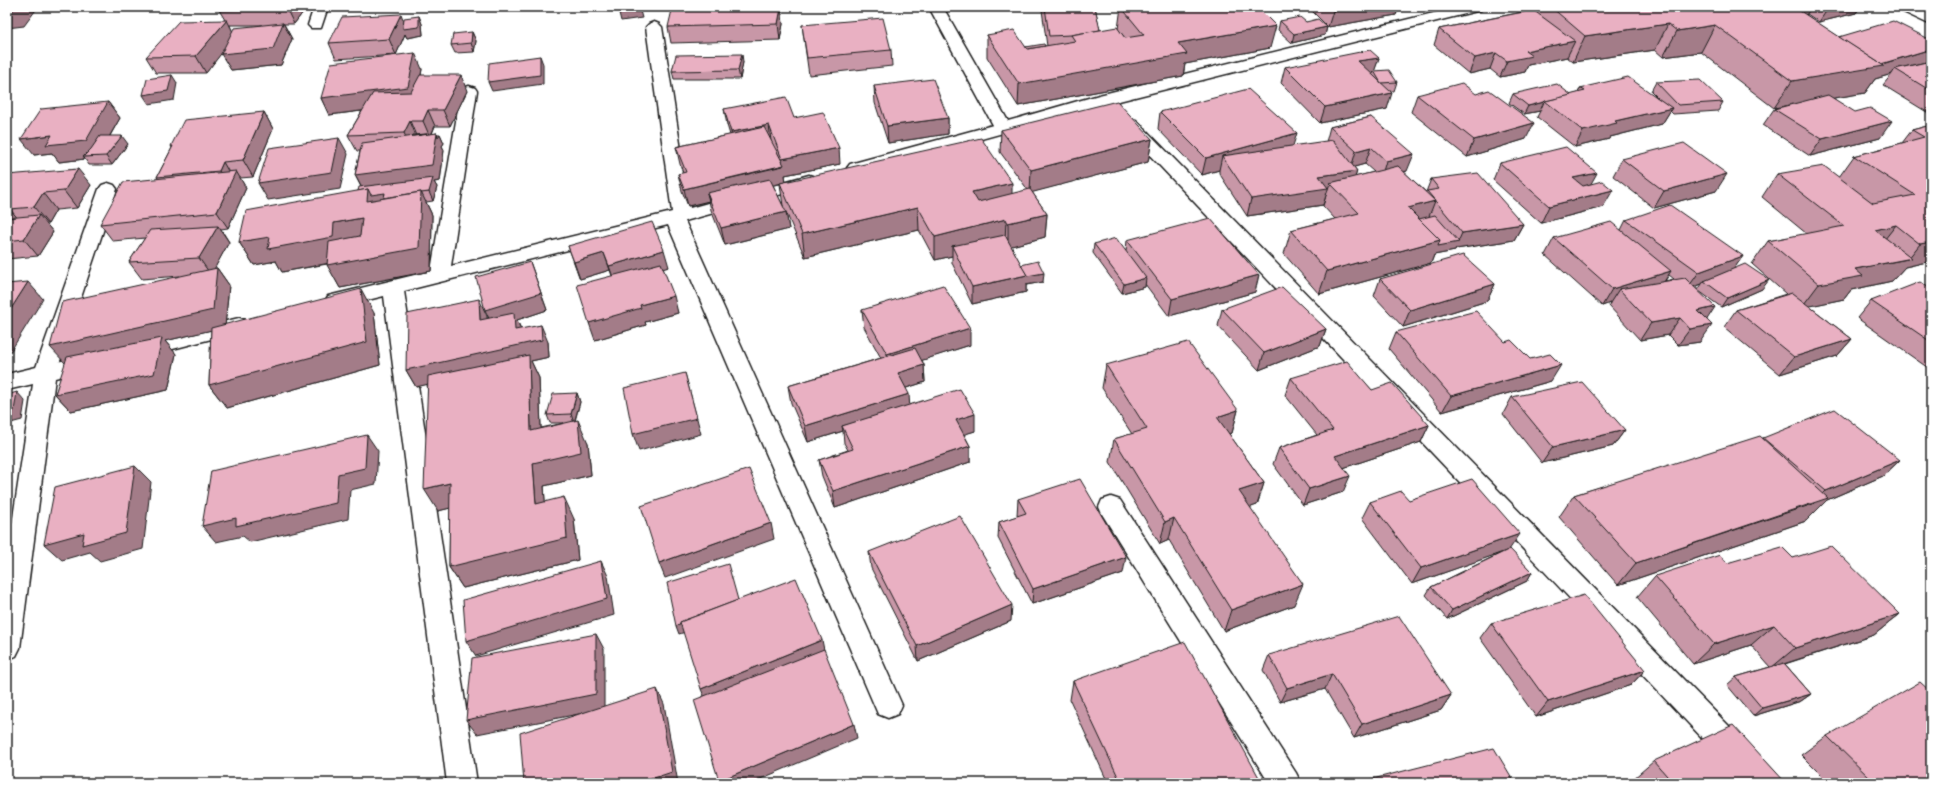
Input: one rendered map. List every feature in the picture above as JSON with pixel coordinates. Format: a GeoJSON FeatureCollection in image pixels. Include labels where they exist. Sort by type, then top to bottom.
{"type":"FeatureCollection","features":[{"type":"Feature","properties":{"kind":"street"},"geometry":{"type":"LineString","coordinates":[[316,25],[321,7]]}},
{"type":"Feature","properties":{"kind":"street"},"geometry":{"type":"LineString","coordinates":[[316,306],[678,217],[1105,99],[1476,7]]}},
{"type":"Feature","properties":{"kind":"street"},"geometry":{"type":"LineString","coordinates":[[1904,7],[1931,20]]}},
{"type":"Feature","properties":{"kind":"street"},"geometry":{"type":"LineString","coordinates":[[937,9],[1003,127]]}},
{"type":"Feature","properties":{"kind":"street"},"geometry":{"type":"LineString","coordinates":[[654,27],[678,217],[888,705]]}},
{"type":"Feature","properties":{"kind":"street"},"geometry":{"type":"LineString","coordinates":[[440,275],[469,91]]}},
{"type":"Feature","properties":{"kind":"street"},"geometry":{"type":"LineString","coordinates":[[1105,99],[1765,783]]}},
{"type":"Feature","properties":{"kind":"street"},"geometry":{"type":"LineString","coordinates":[[7,648],[45,373],[108,189]]}},
{"type":"Feature","properties":{"kind":"street"},"geometry":{"type":"LineString","coordinates":[[393,287],[462,783]]}},
{"type":"Feature","properties":{"kind":"street"},"geometry":{"type":"LineString","coordinates":[[7,382],[254,321]]}},
{"type":"Feature","properties":{"kind":"street"},"geometry":{"type":"LineString","coordinates":[[1111,507],[1286,783]]}},
{"type":"Feature","properties":{"kind":"building"},"geometry":{"type":"Polygon","coordinates":[[[7,7],[16,7],[13,10],[7,11],[7,7]]]}},
{"type":"Feature","properties":{"kind":"building"},"geometry":{"type":"Polygon","coordinates":[[[221,7],[287,7],[219,10],[221,7]]]}},
{"type":"Feature","properties":{"kind":"building"},"geometry":{"type":"Polygon","coordinates":[[[618,7],[639,7],[640,10],[619,13],[618,7]]]}},
{"type":"Feature","properties":{"kind":"building"},"geometry":{"type":"Polygon","coordinates":[[[1045,7],[1095,7],[1100,30],[1071,35],[1049,36],[1045,7]]]}},
{"type":"Feature","properties":{"kind":"building"},"geometry":{"type":"Polygon","coordinates":[[[1121,7],[1224,7],[1227,10],[1257,7],[1276,26],[1178,43],[1187,54],[1019,84],[987,35],[1014,30],[1027,49],[1075,41],[1071,35],[1117,27],[1125,38],[1144,35],[1121,7]]]}},
{"type":"Feature","properties":{"kind":"building"},"geometry":{"type":"Polygon","coordinates":[[[1329,7],[1354,7],[1333,11],[1329,7]]]}},
{"type":"Feature","properties":{"kind":"building"},"geometry":{"type":"Polygon","coordinates":[[[1551,7],[1794,7],[1884,66],[1792,81],[1715,25],[1677,31],[1668,24],[1585,36],[1551,7]]]}},
{"type":"Feature","properties":{"kind":"building"},"geometry":{"type":"Polygon","coordinates":[[[781,8],[778,24],[668,27],[672,10],[781,8]]]}},
{"type":"Feature","properties":{"kind":"building"},"geometry":{"type":"Polygon","coordinates":[[[1533,10],[1575,41],[1525,51],[1532,56],[1507,61],[1496,53],[1475,58],[1439,29],[1533,10]]]}},
{"type":"Feature","properties":{"kind":"building"},"geometry":{"type":"Polygon","coordinates":[[[401,14],[389,39],[329,43],[342,17],[401,14]]]}},
{"type":"Feature","properties":{"kind":"building"},"geometry":{"type":"Polygon","coordinates":[[[419,16],[419,27],[403,29],[404,18],[419,16]]]}},
{"type":"Feature","properties":{"kind":"building"},"geometry":{"type":"Polygon","coordinates":[[[1300,17],[1306,22],[1318,19],[1327,27],[1294,34],[1280,21],[1300,17]]]}},
{"type":"Feature","properties":{"kind":"building"},"geometry":{"type":"Polygon","coordinates":[[[883,18],[891,50],[807,58],[802,25],[883,18]]]}},
{"type":"Feature","properties":{"kind":"building"},"geometry":{"type":"Polygon","coordinates":[[[227,20],[196,56],[146,57],[179,21],[227,20]]]}},
{"type":"Feature","properties":{"kind":"building"},"geometry":{"type":"Polygon","coordinates":[[[1893,21],[1931,40],[1931,49],[1881,64],[1839,37],[1893,21]]]}},
{"type":"Feature","properties":{"kind":"building"},"geometry":{"type":"Polygon","coordinates":[[[283,23],[273,49],[221,54],[234,28],[283,23]]]}},
{"type":"Feature","properties":{"kind":"building"},"geometry":{"type":"Polygon","coordinates":[[[472,32],[471,43],[451,45],[453,34],[472,32]]]}},
{"type":"Feature","properties":{"kind":"building"},"geometry":{"type":"Polygon","coordinates":[[[1044,44],[1045,46],[1027,49],[1026,47],[1044,44]]]}},
{"type":"Feature","properties":{"kind":"building"},"geometry":{"type":"Polygon","coordinates":[[[1370,50],[1379,58],[1358,61],[1392,93],[1325,107],[1285,67],[1370,50]]]}},
{"type":"Feature","properties":{"kind":"building"},"geometry":{"type":"Polygon","coordinates":[[[415,53],[408,87],[321,98],[331,63],[415,53]]]}},
{"type":"Feature","properties":{"kind":"building"},"geometry":{"type":"Polygon","coordinates":[[[742,54],[738,70],[672,71],[676,55],[742,54]]]}},
{"type":"Feature","properties":{"kind":"building"},"geometry":{"type":"Polygon","coordinates":[[[540,56],[540,75],[488,82],[489,63],[540,56]]]}},
{"type":"Feature","properties":{"kind":"building"},"geometry":{"type":"Polygon","coordinates":[[[1931,61],[1931,91],[1895,69],[1931,61]]]}},
{"type":"Feature","properties":{"kind":"building"},"geometry":{"type":"Polygon","coordinates":[[[1389,70],[1397,82],[1381,83],[1374,71],[1389,70]]]}},
{"type":"Feature","properties":{"kind":"building"},"geometry":{"type":"Polygon","coordinates":[[[172,75],[168,91],[143,95],[147,79],[172,75]]]}},
{"type":"Feature","properties":{"kind":"building"},"geometry":{"type":"Polygon","coordinates":[[[420,75],[461,75],[443,110],[428,110],[423,121],[410,121],[404,133],[348,135],[373,93],[411,92],[420,75]]]}},
{"type":"Feature","properties":{"kind":"building"},"geometry":{"type":"Polygon","coordinates":[[[1628,77],[1672,108],[1615,121],[1617,123],[1583,131],[1545,101],[1585,91],[1580,88],[1628,77]]]}},
{"type":"Feature","properties":{"kind":"building"},"geometry":{"type":"Polygon","coordinates":[[[933,79],[948,118],[887,126],[874,86],[933,79]]]}},
{"type":"Feature","properties":{"kind":"building"},"geometry":{"type":"Polygon","coordinates":[[[1700,80],[1723,102],[1678,105],[1656,82],[1700,80]]]}},
{"type":"Feature","properties":{"kind":"building"},"geometry":{"type":"Polygon","coordinates":[[[1462,83],[1476,94],[1489,90],[1534,123],[1474,140],[1417,95],[1462,83]]]}},
{"type":"Feature","properties":{"kind":"building"},"geometry":{"type":"Polygon","coordinates":[[[1557,84],[1571,95],[1528,106],[1513,94],[1557,84]]]}},
{"type":"Feature","properties":{"kind":"building"},"geometry":{"type":"Polygon","coordinates":[[[1248,89],[1297,133],[1206,158],[1160,112],[1248,89]]]}},
{"type":"Feature","properties":{"kind":"building"},"geometry":{"type":"Polygon","coordinates":[[[1828,95],[1855,112],[1870,108],[1892,121],[1822,139],[1774,109],[1828,95]]]}},
{"type":"Feature","properties":{"kind":"building"},"geometry":{"type":"Polygon","coordinates":[[[786,97],[794,118],[823,112],[839,148],[782,159],[769,125],[731,132],[724,109],[786,97]]]}},
{"type":"Feature","properties":{"kind":"building"},"geometry":{"type":"Polygon","coordinates":[[[1117,101],[1152,139],[1031,170],[1001,130],[1117,101]]]}},
{"type":"Feature","properties":{"kind":"building"},"geometry":{"type":"Polygon","coordinates":[[[108,102],[86,141],[46,145],[52,135],[21,139],[41,109],[108,102]]]}},
{"type":"Feature","properties":{"kind":"building"},"geometry":{"type":"Polygon","coordinates":[[[264,112],[243,160],[223,162],[219,171],[157,177],[184,120],[264,112]]]}},
{"type":"Feature","properties":{"kind":"building"},"geometry":{"type":"Polygon","coordinates":[[[1371,117],[1414,154],[1386,161],[1371,147],[1356,151],[1330,127],[1371,117]]]}},
{"type":"Feature","properties":{"kind":"building"},"geometry":{"type":"Polygon","coordinates":[[[1931,125],[1931,210],[1927,210],[1931,214],[1931,242],[1920,244],[1896,225],[1875,230],[1912,258],[1855,269],[1863,276],[1819,284],[1768,241],[1844,226],[1777,174],[1824,166],[1873,203],[1915,195],[1854,156],[1924,137],[1912,130],[1931,125]]]}},
{"type":"Feature","properties":{"kind":"building"},"geometry":{"type":"Polygon","coordinates":[[[764,127],[784,165],[684,189],[678,174],[686,172],[676,147],[764,127]]]}},
{"type":"Feature","properties":{"kind":"building"},"geometry":{"type":"Polygon","coordinates":[[[437,133],[432,165],[355,175],[362,143],[437,133]]]}},
{"type":"Feature","properties":{"kind":"building"},"geometry":{"type":"Polygon","coordinates":[[[100,136],[122,136],[106,156],[83,157],[91,149],[100,136]]]}},
{"type":"Feature","properties":{"kind":"building"},"geometry":{"type":"Polygon","coordinates":[[[339,138],[332,172],[258,183],[269,148],[339,138]]]}},
{"type":"Feature","properties":{"kind":"building"},"geometry":{"type":"Polygon","coordinates":[[[981,138],[1012,183],[972,192],[978,202],[1030,189],[1047,214],[1008,223],[1006,219],[935,237],[918,207],[802,234],[780,183],[981,138]]]}},
{"type":"Feature","properties":{"kind":"building"},"geometry":{"type":"Polygon","coordinates":[[[1333,140],[1357,171],[1319,176],[1328,188],[1251,199],[1222,156],[1333,140]]]}},
{"type":"Feature","properties":{"kind":"building"},"geometry":{"type":"Polygon","coordinates":[[[1684,143],[1727,174],[1664,191],[1622,159],[1684,143]]]}},
{"type":"Feature","properties":{"kind":"building"},"geometry":{"type":"Polygon","coordinates":[[[1566,147],[1597,173],[1573,178],[1583,186],[1602,181],[1613,190],[1549,206],[1500,163],[1566,147]]]}},
{"type":"Feature","properties":{"kind":"building"},"geometry":{"type":"Polygon","coordinates":[[[1398,166],[1435,201],[1408,208],[1440,240],[1327,271],[1291,230],[1359,213],[1330,183],[1398,166]]]}},
{"type":"Feature","properties":{"kind":"building"},"geometry":{"type":"Polygon","coordinates":[[[78,169],[64,191],[43,193],[34,207],[10,209],[7,213],[7,175],[78,169]]]}},
{"type":"Feature","properties":{"kind":"building"},"geometry":{"type":"Polygon","coordinates":[[[236,171],[217,212],[100,224],[123,182],[236,171]]]}},
{"type":"Feature","properties":{"kind":"building"},"geometry":{"type":"Polygon","coordinates":[[[1478,173],[1523,224],[1462,233],[1427,191],[1439,189],[1431,179],[1478,173]]]}},
{"type":"Feature","properties":{"kind":"building"},"geometry":{"type":"Polygon","coordinates":[[[433,178],[429,192],[384,198],[385,193],[371,195],[368,189],[358,191],[359,187],[433,178]]]}},
{"type":"Feature","properties":{"kind":"building"},"geometry":{"type":"Polygon","coordinates":[[[770,179],[786,212],[721,228],[707,193],[770,179]]]}},
{"type":"Feature","properties":{"kind":"building"},"geometry":{"type":"Polygon","coordinates":[[[368,189],[367,201],[421,192],[419,248],[327,265],[329,242],[360,236],[362,218],[334,223],[333,237],[268,249],[270,237],[239,242],[246,211],[368,189]]]}},
{"type":"Feature","properties":{"kind":"building"},"geometry":{"type":"Polygon","coordinates":[[[1670,205],[1743,256],[1699,272],[1626,220],[1670,205]]]}},
{"type":"Feature","properties":{"kind":"building"},"geometry":{"type":"Polygon","coordinates":[[[39,215],[24,239],[7,241],[7,218],[39,215]]]}},
{"type":"Feature","properties":{"kind":"building"},"geometry":{"type":"Polygon","coordinates":[[[1435,215],[1459,242],[1438,246],[1440,240],[1419,219],[1435,215]]]}},
{"type":"Feature","properties":{"kind":"building"},"geometry":{"type":"Polygon","coordinates":[[[1210,218],[1259,275],[1172,299],[1127,240],[1210,218]]]}},
{"type":"Feature","properties":{"kind":"building"},"geometry":{"type":"Polygon","coordinates":[[[652,222],[664,250],[609,266],[604,253],[574,262],[568,246],[652,222]]]}},
{"type":"Feature","properties":{"kind":"building"},"geometry":{"type":"Polygon","coordinates":[[[1611,222],[1671,271],[1612,289],[1554,238],[1611,222]]]}},
{"type":"Feature","properties":{"kind":"building"},"geometry":{"type":"Polygon","coordinates":[[[218,226],[199,258],[129,262],[150,230],[218,226]]]}},
{"type":"Feature","properties":{"kind":"building"},"geometry":{"type":"Polygon","coordinates":[[[1005,235],[1027,275],[972,287],[952,246],[1005,235]]]}},
{"type":"Feature","properties":{"kind":"building"},"geometry":{"type":"Polygon","coordinates":[[[1116,238],[1146,278],[1124,284],[1094,244],[1116,238]]]}},
{"type":"Feature","properties":{"kind":"building"},"geometry":{"type":"Polygon","coordinates":[[[1463,255],[1495,284],[1410,310],[1380,279],[1463,255]]]}},
{"type":"Feature","properties":{"kind":"building"},"geometry":{"type":"Polygon","coordinates":[[[1038,261],[1044,273],[1027,276],[1021,265],[1038,261]]]}},
{"type":"Feature","properties":{"kind":"building"},"geometry":{"type":"Polygon","coordinates":[[[530,262],[541,293],[485,310],[476,277],[530,262]]]}},
{"type":"Feature","properties":{"kind":"building"},"geometry":{"type":"Polygon","coordinates":[[[661,263],[674,296],[640,305],[641,308],[589,323],[577,285],[661,263]]]}},
{"type":"Feature","properties":{"kind":"building"},"geometry":{"type":"Polygon","coordinates":[[[1745,264],[1769,280],[1727,298],[1704,281],[1745,264]]]}},
{"type":"Feature","properties":{"kind":"building"},"geometry":{"type":"Polygon","coordinates":[[[217,268],[213,310],[50,347],[62,302],[217,268]]]}},
{"type":"Feature","properties":{"kind":"building"},"geometry":{"type":"Polygon","coordinates":[[[1685,278],[1715,307],[1698,311],[1712,325],[1690,329],[1680,318],[1651,323],[1619,289],[1685,278]]]}},
{"type":"Feature","properties":{"kind":"building"},"geometry":{"type":"Polygon","coordinates":[[[28,282],[7,315],[7,284],[28,282]]]}},
{"type":"Feature","properties":{"kind":"building"},"geometry":{"type":"Polygon","coordinates":[[[1920,282],[1931,289],[1931,342],[1871,301],[1920,282]]]}},
{"type":"Feature","properties":{"kind":"building"},"geometry":{"type":"Polygon","coordinates":[[[943,285],[970,328],[887,354],[862,310],[943,285]]]}},
{"type":"Feature","properties":{"kind":"building"},"geometry":{"type":"Polygon","coordinates":[[[1282,287],[1326,329],[1264,353],[1222,309],[1282,287]]]}},
{"type":"Feature","properties":{"kind":"building"},"geometry":{"type":"Polygon","coordinates":[[[361,289],[367,342],[209,385],[211,328],[361,289]]]}},
{"type":"Feature","properties":{"kind":"building"},"geometry":{"type":"Polygon","coordinates":[[[1792,293],[1852,339],[1794,357],[1736,310],[1792,293]]]}},
{"type":"Feature","properties":{"kind":"building"},"geometry":{"type":"Polygon","coordinates":[[[479,299],[480,320],[514,313],[515,330],[541,325],[542,340],[406,370],[407,314],[479,299]]]}},
{"type":"Feature","properties":{"kind":"building"},"geometry":{"type":"Polygon","coordinates":[[[1476,311],[1505,342],[1511,340],[1530,359],[1550,354],[1561,365],[1451,396],[1396,332],[1476,311]]]}},
{"type":"Feature","properties":{"kind":"building"},"geometry":{"type":"Polygon","coordinates":[[[162,338],[154,374],[55,394],[67,357],[162,338]]]}},
{"type":"Feature","properties":{"kind":"building"},"geometry":{"type":"Polygon","coordinates":[[[1188,342],[1238,410],[1217,417],[1264,483],[1239,491],[1303,584],[1231,610],[1174,518],[1165,522],[1114,439],[1147,429],[1106,365],[1188,342]]]}},
{"type":"Feature","properties":{"kind":"building"},"geometry":{"type":"Polygon","coordinates":[[[915,348],[924,365],[898,373],[909,394],[805,426],[788,386],[915,348]]]}},
{"type":"Feature","properties":{"kind":"building"},"geometry":{"type":"Polygon","coordinates":[[[529,355],[531,431],[578,420],[581,452],[533,463],[536,504],[564,497],[567,538],[449,567],[450,483],[424,489],[428,376],[529,355]]]}},
{"type":"Feature","properties":{"kind":"building"},"geometry":{"type":"Polygon","coordinates":[[[1347,361],[1372,390],[1392,383],[1429,425],[1335,456],[1350,476],[1309,489],[1279,448],[1333,430],[1291,378],[1347,361]]]}},
{"type":"Feature","properties":{"kind":"building"},"geometry":{"type":"Polygon","coordinates":[[[685,373],[697,418],[633,434],[624,388],[685,373]]]}},
{"type":"Feature","properties":{"kind":"building"},"geometry":{"type":"Polygon","coordinates":[[[1582,382],[1625,430],[1553,447],[1512,397],[1582,382]]]}},
{"type":"Feature","properties":{"kind":"building"},"geometry":{"type":"Polygon","coordinates":[[[960,389],[975,414],[956,420],[970,446],[833,491],[819,460],[853,449],[842,426],[960,389]]]}},
{"type":"Feature","properties":{"kind":"building"},"geometry":{"type":"Polygon","coordinates":[[[17,392],[14,411],[7,413],[7,395],[17,392]]]}},
{"type":"Feature","properties":{"kind":"building"},"geometry":{"type":"Polygon","coordinates":[[[577,393],[571,414],[547,415],[553,394],[577,393]]]}},
{"type":"Feature","properties":{"kind":"building"},"geometry":{"type":"Polygon","coordinates":[[[1835,409],[1900,460],[1826,491],[1763,438],[1835,409]]]}},
{"type":"Feature","properties":{"kind":"building"},"geometry":{"type":"Polygon","coordinates":[[[367,435],[365,468],[338,474],[336,503],[236,526],[236,518],[202,526],[211,471],[367,435]]]}},
{"type":"Feature","properties":{"kind":"building"},"geometry":{"type":"Polygon","coordinates":[[[1760,436],[1828,498],[1636,563],[1574,495],[1760,436]]]}},
{"type":"Feature","properties":{"kind":"building"},"geometry":{"type":"Polygon","coordinates":[[[135,466],[126,533],[82,545],[84,533],[44,544],[55,487],[135,466]]]}},
{"type":"Feature","properties":{"kind":"building"},"geometry":{"type":"Polygon","coordinates":[[[749,469],[771,523],[659,563],[641,506],[749,469]]]}},
{"type":"Feature","properties":{"kind":"building"},"geometry":{"type":"Polygon","coordinates":[[[1080,479],[1126,557],[1033,589],[999,522],[1026,513],[1018,499],[1080,479]]]}},
{"type":"Feature","properties":{"kind":"building"},"geometry":{"type":"Polygon","coordinates":[[[1472,479],[1520,534],[1421,568],[1370,502],[1401,491],[1409,500],[1472,479]]]}},
{"type":"Feature","properties":{"kind":"building"},"geometry":{"type":"Polygon","coordinates":[[[960,516],[1012,605],[917,646],[869,552],[960,516]]]}},
{"type":"Feature","properties":{"kind":"building"},"geometry":{"type":"Polygon","coordinates":[[[1831,546],[1900,614],[1795,648],[1774,625],[1714,644],[1655,576],[1720,555],[1727,563],[1782,547],[1793,558],[1831,546]]]}},
{"type":"Feature","properties":{"kind":"building"},"geometry":{"type":"Polygon","coordinates":[[[1510,549],[1532,572],[1452,610],[1431,587],[1510,549]]]}},
{"type":"Feature","properties":{"kind":"building"},"geometry":{"type":"Polygon","coordinates":[[[601,561],[607,599],[466,641],[463,600],[601,561]]]}},
{"type":"Feature","properties":{"kind":"building"},"geometry":{"type":"Polygon","coordinates":[[[728,564],[738,600],[680,622],[681,624],[676,626],[667,583],[728,564]]]}},
{"type":"Feature","properties":{"kind":"building"},"geometry":{"type":"Polygon","coordinates":[[[796,578],[822,640],[701,689],[680,622],[796,578]]]}},
{"type":"Feature","properties":{"kind":"building"},"geometry":{"type":"Polygon","coordinates":[[[1584,595],[1645,670],[1548,702],[1491,623],[1584,595]]]}},
{"type":"Feature","properties":{"kind":"building"},"geometry":{"type":"Polygon","coordinates":[[[1399,616],[1451,695],[1362,724],[1332,674],[1287,688],[1269,655],[1399,616]]]}},
{"type":"Feature","properties":{"kind":"building"},"geometry":{"type":"Polygon","coordinates":[[[596,634],[596,694],[466,720],[472,658],[596,634]]]}},
{"type":"Feature","properties":{"kind":"building"},"geometry":{"type":"Polygon","coordinates":[[[1185,642],[1262,783],[1121,783],[1073,681],[1185,642]]]}},
{"type":"Feature","properties":{"kind":"building"},"geometry":{"type":"Polygon","coordinates":[[[824,649],[854,724],[719,781],[694,700],[824,649]]]}},
{"type":"Feature","properties":{"kind":"building"},"geometry":{"type":"Polygon","coordinates":[[[1784,663],[1811,694],[1762,708],[1736,677],[1784,663]]]}},
{"type":"Feature","properties":{"kind":"building"},"geometry":{"type":"Polygon","coordinates":[[[1920,682],[1931,692],[1931,783],[1875,783],[1827,736],[1920,682]]]}},
{"type":"Feature","properties":{"kind":"building"},"geometry":{"type":"Polygon","coordinates":[[[657,689],[672,772],[639,783],[577,783],[577,781],[570,783],[524,783],[520,733],[657,689]]]}},
{"type":"Feature","properties":{"kind":"building"},"geometry":{"type":"Polygon","coordinates":[[[1733,725],[1786,783],[1673,783],[1654,761],[1733,725]]]}},
{"type":"Feature","properties":{"kind":"building"},"geometry":{"type":"Polygon","coordinates":[[[1494,748],[1515,783],[1357,783],[1494,748]]]}}]}
